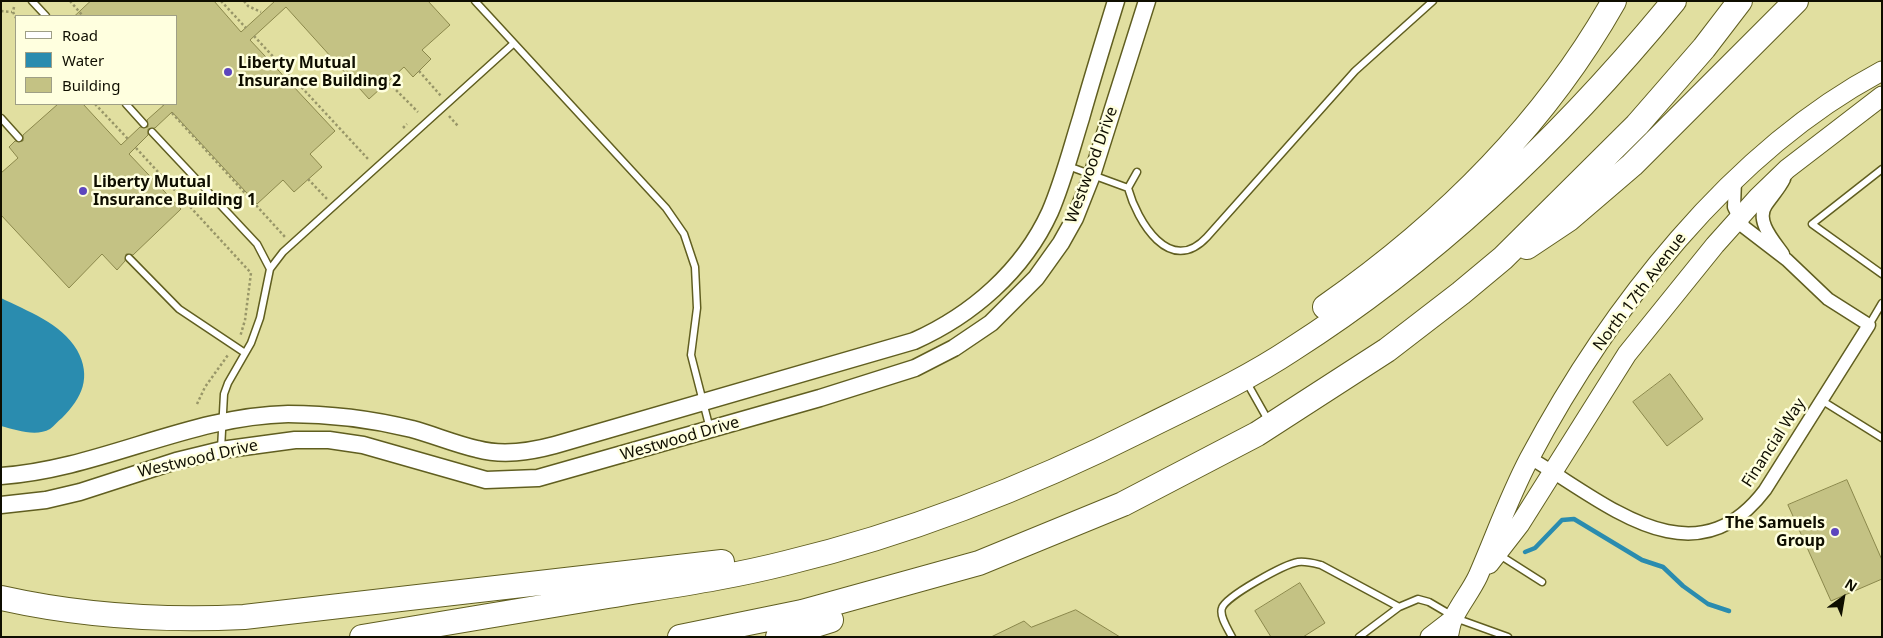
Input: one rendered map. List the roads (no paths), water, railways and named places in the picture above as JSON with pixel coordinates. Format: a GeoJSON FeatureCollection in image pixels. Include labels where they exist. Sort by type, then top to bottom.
{"type":"FeatureCollection","features":[{"type":"Feature","properties":{"kind":"highway"},"geometry":{"type":"LineString","coordinates":[[1173,415],[1345,293],[1436,221],[1479,180],[1521,133],[1566,77],[1614,1]]}},
{"type":"Feature","properties":{"kind":"highway"},"geometry":{"type":"LineString","coordinates":[[362,637],[734,575],[847,547],[927,521],[1028,484],[1173,415],[1244,379],[1348,311],[1403,270],[1528,161],[1563,126],[1674,1]]}},
{"type":"Feature","properties":{"kind":"highway"},"geometry":{"type":"LineString","coordinates":[[778,637],[932,588],[979,563],[1122,504],[1272,426],[1386,350],[1454,300],[1503,258],[1642,119],[1704,48],[1740,1]]}},
{"type":"Feature","properties":{"kind":"highway"},"geometry":{"type":"LineString","coordinates":[[1503,258],[1550,233],[1627,170],[1796,1]]}},
{"type":"Feature","properties":{"kind":"highway"},"geometry":{"type":"LineString","coordinates":[[1,598],[82,612],[122,616],[204,618],[284,614],[755,558],[927,521]]}},
{"type":"Feature","properties":{"kind":"highway"},"geometry":{"type":"LineString","coordinates":[[680,637],[802,612],[979,563]]}},
{"type":"Feature","properties":{"kind":"main road","name":"North 17th Avenue"},"geometry":{"type":"LineString","coordinates":[[1430,637],[1451,625],[1477,578],[1506,507],[1530,458],[1574,382],[1619,317],[1687,230],[1735,180],[1813,114],[1846,91],[1882,71]]}},
{"type":"Feature","properties":{"kind":"main road","name":"North 17th Avenue"},"geometry":{"type":"LineString","coordinates":[[1477,578],[1516,529],[1630,349],[1738,218],[1791,166],[1882,96]]}},
{"type":"Feature","properties":{"kind":"street","name":"Westwood Drive"},"geometry":{"type":"LineString","coordinates":[[1,476],[76,463],[221,422],[249,417],[289,414],[349,417],[413,430],[478,450],[523,452],[555,445],[906,344],[934,332],[964,313],[997,286],[1025,253],[1049,214],[1067,166],[1116,1]]}},
{"type":"Feature","properties":{"kind":"street","name":"Westwood Drive"},"geometry":{"type":"LineString","coordinates":[[1,505],[46,500],[80,492],[168,464],[221,450],[295,440],[345,441],[393,452],[474,477],[520,480],[556,474],[904,372],[967,341],[1006,310],[1040,272],[1071,226],[1092,175],[1147,1]]}},
{"type":"Feature","properties":{"kind":"street"},"geometry":{"type":"LineString","coordinates":[[1787,260],[1767,231],[1762,214],[1791,166]]}},
{"type":"Feature","properties":{"kind":"street"},"geometry":{"type":"LineString","coordinates":[[1735,180],[1733,203],[1738,218],[1751,234],[1787,260],[1828,300],[1868,325]]}},
{"type":"Feature","properties":{"kind":"street","name":"Financial Way"},"geometry":{"type":"LineString","coordinates":[[1530,458],[1624,516],[1652,529],[1678,534],[1710,530],[1736,519],[1755,502],[1868,325]]}},
{"type":"Feature","properties":{"kind":"lane"},"geometry":{"type":"LineString","coordinates":[[32,1],[45,15]]}},
{"type":"Feature","properties":{"kind":"lane"},"geometry":{"type":"LineString","coordinates":[[474,1],[666,208],[684,234],[692,257],[697,285],[697,308],[691,355],[710,430]]}},
{"type":"Feature","properties":{"kind":"lane"},"geometry":{"type":"LineString","coordinates":[[1067,166],[1128,188],[1140,218],[1153,238],[1172,249],[1196,247],[1362,64],[1434,1]]}},
{"type":"Feature","properties":{"kind":"lane"},"geometry":{"type":"LineString","coordinates":[[221,450],[221,422],[226,387],[245,353],[260,318],[270,269],[283,252],[513,44]]}},
{"type":"Feature","properties":{"kind":"lane"},"geometry":{"type":"LineString","coordinates":[[127,105],[144,124]]}},
{"type":"Feature","properties":{"kind":"lane"},"geometry":{"type":"LineString","coordinates":[[1,118],[19,138]]}},
{"type":"Feature","properties":{"kind":"lane"},"geometry":{"type":"LineString","coordinates":[[152,132],[257,244],[270,269]]}},
{"type":"Feature","properties":{"kind":"lane"},"geometry":{"type":"LineString","coordinates":[[1882,169],[1812,224],[1882,274]]}},
{"type":"Feature","properties":{"kind":"lane"},"geometry":{"type":"LineString","coordinates":[[1128,188],[1137,172]]}},
{"type":"Feature","properties":{"kind":"lane"},"geometry":{"type":"LineString","coordinates":[[129,258],[183,313],[245,353]]}},
{"type":"Feature","properties":{"kind":"lane"},"geometry":{"type":"LineString","coordinates":[[1868,325],[1882,303]]}},
{"type":"Feature","properties":{"kind":"lane"},"geometry":{"type":"LineString","coordinates":[[1244,379],[1272,426]]}},
{"type":"Feature","properties":{"kind":"lane"},"geometry":{"type":"LineString","coordinates":[[1821,400],[1882,438]]}},
{"type":"Feature","properties":{"kind":"lane"},"geometry":{"type":"LineString","coordinates":[[1497,554],[1542,582]]}},
{"type":"Feature","properties":{"kind":"lane"},"geometry":{"type":"LineString","coordinates":[[1232,637],[1221,614],[1221,608],[1226,600],[1240,590],[1296,562],[1311,562],[1321,565],[1399,607]]}},
{"type":"Feature","properties":{"kind":"lane"},"geometry":{"type":"LineString","coordinates":[[1359,637],[1399,607],[1414,600],[1422,599],[1451,625],[1508,637]]}},
{"type":"Feature","properties":{"kind":"water"},"geometry":{"type":"Polygon","coordinates":[[[1,298],[53,325],[70,341],[77,350],[81,360],[84,369],[83,387],[75,403],[50,429],[32,433],[1,426],[1,298]]]}},
{"type":"Feature","properties":{"kind":"waterway"},"geometry":{"type":"LineString","coordinates":[[1525,552],[1535,548],[1562,520],[1574,519],[1642,560],[1663,567],[1683,586],[1708,604],[1729,611]]}},
{"type":"Feature","properties":{"kind":"place","name":"Liberty Mutual Insurance Building 2"},"geometry":{"type":"Point","coordinates":[228,72]}},
{"type":"Feature","properties":{"kind":"place","name":"Liberty Mutual Insurance Building 1"},"geometry":{"type":"Point","coordinates":[83,191]}},
{"type":"Feature","properties":{"kind":"place","name":"The Samuels Group"},"geometry":{"type":"Point","coordinates":[1835,532]}}]}
